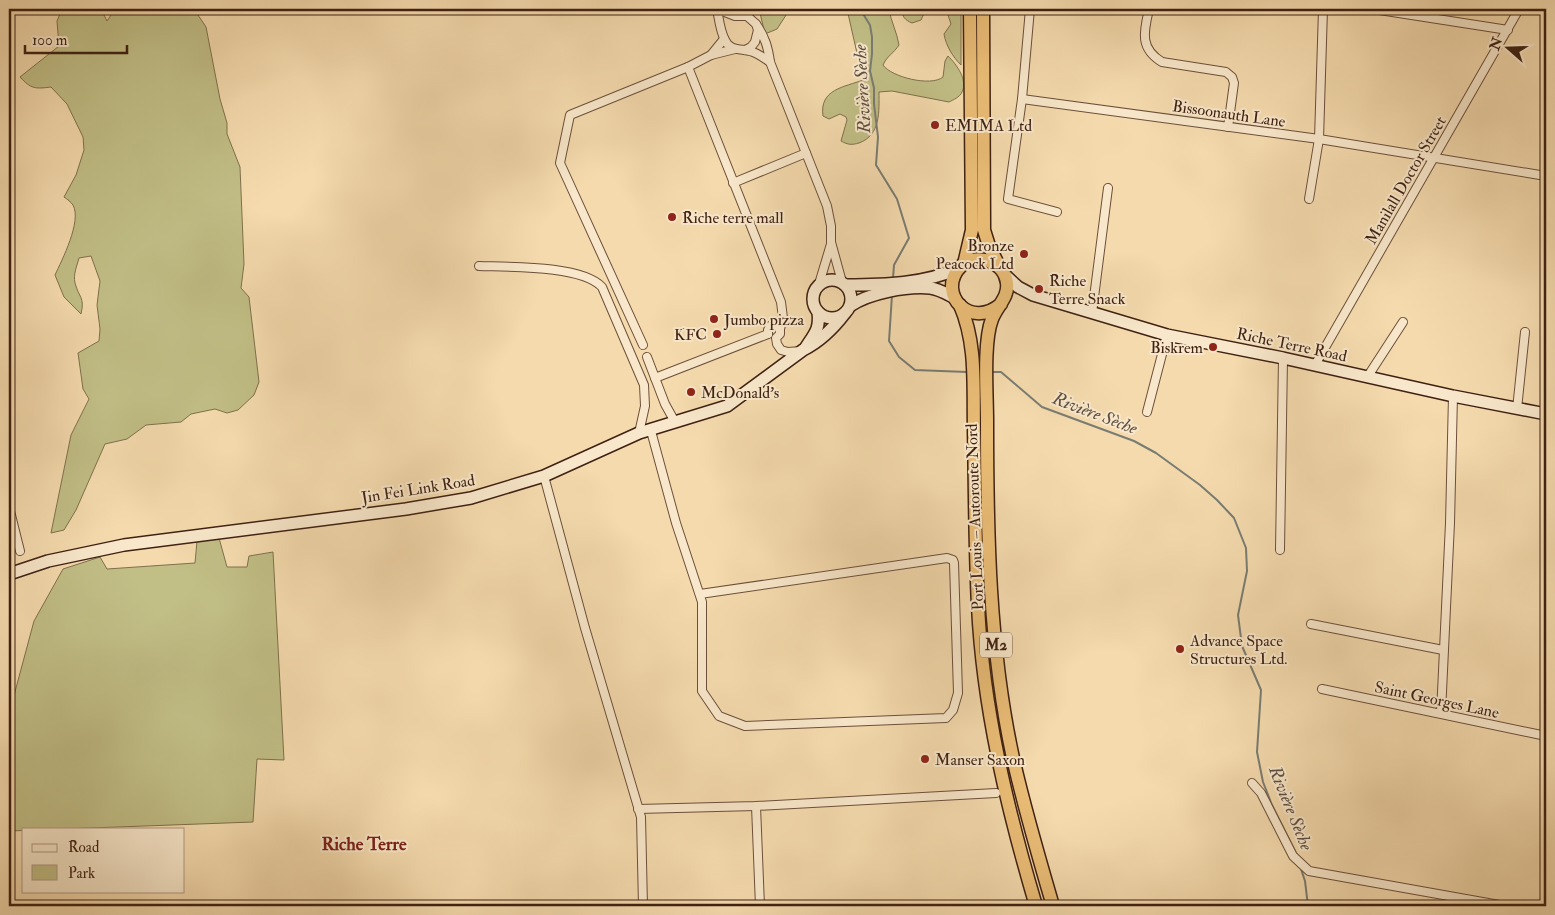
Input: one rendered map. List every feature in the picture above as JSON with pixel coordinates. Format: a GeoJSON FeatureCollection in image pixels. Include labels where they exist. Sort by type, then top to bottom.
{"type":"FeatureCollection","features":[{"type":"Feature","properties":{"kind":"highway","name":"M2"},"geometry":{"type":"LineString","coordinates":[[958,302],[953,291],[953,282],[955,274],[962,266],[972,230],[970,9]]}},
{"type":"Feature","properties":{"kind":"highway","name":"M2"},"geometry":{"type":"LineString","coordinates":[[983,9],[984,230],[989,246],[1007,283],[1003,300]]}},
{"type":"Feature","properties":{"kind":"highway"},"geometry":{"type":"LineString","coordinates":[[962,266],[973,260],[983,259],[992,262],[1002,271]]}},
{"type":"Feature","properties":{"kind":"highway"},"geometry":{"type":"LineString","coordinates":[[958,302],[966,310],[981,314],[988,312],[1003,300]]}},
{"type":"Feature","properties":{"kind":"highway","name":"Port Louis – Autoroute Nord"},"geometry":{"type":"LineString","coordinates":[[1003,300],[992,319],[988,339],[987,363],[987,463],[993,620],[1013,758],[1054,906]]}},
{"type":"Feature","properties":{"kind":"highway","name":"Port Louis – Autoroute Nord"},"geometry":{"type":"LineString","coordinates":[[958,302],[967,321],[973,365],[975,541],[981,650],[997,755],[1017,842],[1036,906]]}},
{"type":"Feature","properties":{"kind":"main road"},"geometry":{"type":"LineString","coordinates":[[803,350],[818,329],[818,312],[813,301],[813,294],[819,284],[833,279],[844,283],[868,286],[911,281],[945,274],[962,266]]}},
{"type":"Feature","properties":{"kind":"main road"},"geometry":{"type":"LineString","coordinates":[[1002,271],[1018,287],[1033,295]]}},
{"type":"Feature","properties":{"kind":"main road"},"geometry":{"type":"LineString","coordinates":[[803,350],[816,344],[834,328],[847,310],[851,299],[850,291],[844,283]]}},
{"type":"Feature","properties":{"kind":"main road"},"geometry":{"type":"LineString","coordinates":[[818,312],[822,316],[834,318],[869,296],[903,290],[930,288],[941,291],[958,302]]}},
{"type":"Feature","properties":{"kind":"main road"},"geometry":{"type":"LineString","coordinates":[[1003,300],[1017,295],[1033,295]]}},
{"type":"Feature","properties":{"kind":"main road","name":"Riche Terre Road"},"geometry":{"type":"LineString","coordinates":[[1033,295],[1167,335],[1315,364],[1453,396],[1546,414]]}},
{"type":"Feature","properties":{"kind":"main road","name":"Jin Fei Link Road"},"geometry":{"type":"LineString","coordinates":[[9,574],[48,561],[124,545],[406,509],[472,498],[544,476],[638,433],[651,431],[673,419],[728,402],[760,382],[803,350]]}},
{"type":"Feature","properties":{"kind":"main road"},"geometry":{"type":"LineString","coordinates":[[638,433],[648,426],[673,419]]}},
{"type":"Feature","properties":{"kind":"street"},"geometry":{"type":"LineString","coordinates":[[717,9],[735,16],[747,16],[756,24],[767,44],[770,62],[827,206],[831,226],[831,242],[819,284]]}},
{"type":"Feature","properties":{"kind":"street"},"geometry":{"type":"LineString","coordinates":[[717,9],[723,36],[728,45],[735,49]]}},
{"type":"Feature","properties":{"kind":"street"},"geometry":{"type":"LineString","coordinates":[[1030,9],[1022,99],[1008,199],[1057,212]]}},
{"type":"Feature","properties":{"kind":"street"},"geometry":{"type":"LineString","coordinates":[[1149,9],[1144,40],[1154,58],[1162,62],[1226,72],[1232,77],[1234,83],[1228,126]]}},
{"type":"Feature","properties":{"kind":"street"},"geometry":{"type":"LineString","coordinates":[[1309,199],[1319,139],[1323,9]]}},
{"type":"Feature","properties":{"kind":"street"},"geometry":{"type":"LineString","coordinates":[[1373,9],[1508,30]]}},
{"type":"Feature","properties":{"kind":"street","name":"Manilall Doctor Street"},"geometry":{"type":"LineString","coordinates":[[1315,364],[1519,9]]}},
{"type":"Feature","properties":{"kind":"street"},"geometry":{"type":"LineString","coordinates":[[711,56],[723,36],[727,21],[735,16]]}},
{"type":"Feature","properties":{"kind":"street"},"geometry":{"type":"LineString","coordinates":[[745,50],[755,42],[758,30],[756,24]]}},
{"type":"Feature","properties":{"kind":"street"},"geometry":{"type":"LineString","coordinates":[[643,345],[560,163],[570,115],[711,56],[735,49],[745,50],[762,56],[770,62]]}},
{"type":"Feature","properties":{"kind":"street"},"geometry":{"type":"LineString","coordinates":[[688,67],[776,288],[782,309],[777,327],[780,334],[776,338]]}},
{"type":"Feature","properties":{"kind":"street","name":"Bissoonauth Lane"},"geometry":{"type":"LineString","coordinates":[[1022,99],[1319,139],[1546,176]]}},
{"type":"Feature","properties":{"kind":"street"},"geometry":{"type":"LineString","coordinates":[[733,183],[806,153]]}},
{"type":"Feature","properties":{"kind":"street"},"geometry":{"type":"LineString","coordinates":[[1092,313],[1108,188]]}},
{"type":"Feature","properties":{"kind":"street"},"geometry":{"type":"LineString","coordinates":[[831,242],[844,283]]}},
{"type":"Feature","properties":{"kind":"street"},"geometry":{"type":"LineString","coordinates":[[479,266],[534,267],[586,276],[596,280],[602,287],[644,385],[645,406],[638,433]]}},
{"type":"Feature","properties":{"kind":"street"},"geometry":{"type":"LineString","coordinates":[[1368,376],[1403,322]]}},
{"type":"Feature","properties":{"kind":"street"},"geometry":{"type":"LineString","coordinates":[[768,334],[768,328],[777,327]]}},
{"type":"Feature","properties":{"kind":"street"},"geometry":{"type":"LineString","coordinates":[[1516,409],[1525,332]]}},
{"type":"Feature","properties":{"kind":"street"},"geometry":{"type":"LineString","coordinates":[[768,334],[776,338]]}},
{"type":"Feature","properties":{"kind":"street"},"geometry":{"type":"LineString","coordinates":[[655,378],[768,334]]}},
{"type":"Feature","properties":{"kind":"street"},"geometry":{"type":"LineString","coordinates":[[1147,412],[1167,335]]}},
{"type":"Feature","properties":{"kind":"street"},"geometry":{"type":"LineString","coordinates":[[776,338],[781,350],[788,352],[803,350]]}},
{"type":"Feature","properties":{"kind":"street"},"geometry":{"type":"LineString","coordinates":[[647,357],[673,419]]}},
{"type":"Feature","properties":{"kind":"street"},"geometry":{"type":"LineString","coordinates":[[1280,550],[1283,358]]}},
{"type":"Feature","properties":{"kind":"street"},"geometry":{"type":"LineString","coordinates":[[1441,713],[1450,523],[1453,396]]}},
{"type":"Feature","properties":{"kind":"street"},"geometry":{"type":"LineString","coordinates":[[651,431],[687,557],[702,602],[702,691],[718,716],[745,726],[946,718],[953,710],[958,693],[953,560],[947,558],[928,560],[700,594]]}},
{"type":"Feature","properties":{"kind":"street"},"geometry":{"type":"LineString","coordinates":[[544,476],[585,628],[641,817],[643,906]]}},
{"type":"Feature","properties":{"kind":"street"},"geometry":{"type":"LineString","coordinates":[[9,507],[20,551]]}},
{"type":"Feature","properties":{"kind":"street"},"geometry":{"type":"LineString","coordinates":[[1311,624],[1443,650]]}},
{"type":"Feature","properties":{"kind":"street","name":"Saint Georges Lane"},"geometry":{"type":"LineString","coordinates":[[1322,689],[1546,736]]}},
{"type":"Feature","properties":{"kind":"street"},"geometry":{"type":"LineString","coordinates":[[1546,736],[1546,906]]}},
{"type":"Feature","properties":{"kind":"street"},"geometry":{"type":"LineString","coordinates":[[1252,783],[1261,793],[1293,856],[1309,870],[1505,906]]}},
{"type":"Feature","properties":{"kind":"street"},"geometry":{"type":"LineString","coordinates":[[638,809],[756,806],[996,793]]}},
{"type":"Feature","properties":{"kind":"street"},"geometry":{"type":"LineString","coordinates":[[756,806],[760,906]]}},
{"type":"Feature","properties":{"kind":"green space"},"geometry":{"type":"Polygon","coordinates":[[[62,9],[101,9],[107,21],[115,9],[194,9],[206,27],[220,99],[227,123],[227,134],[240,167],[244,264],[241,288],[249,297],[259,382],[254,395],[238,410],[227,413],[215,409],[191,414],[181,422],[146,425],[127,439],[105,444],[76,510],[64,530],[51,533],[71,435],[89,399],[83,389],[78,353],[99,341],[100,329],[97,305],[100,281],[91,256],[79,258],[75,273],[75,283],[82,301],[81,314],[64,297],[55,275],[66,250],[75,221],[73,205],[64,197],[76,175],[84,150],[83,137],[67,104],[51,87],[34,87],[27,84],[20,77],[59,46],[57,21],[62,9]]]}},
{"type":"Feature","properties":{"kind":"green space"},"geometry":{"type":"Polygon","coordinates":[[[759,9],[790,9],[777,29],[765,34],[759,9]]]}},
{"type":"Feature","properties":{"kind":"green space"},"geometry":{"type":"Polygon","coordinates":[[[847,9],[889,9],[899,45],[883,65],[902,77],[930,81],[943,77],[945,61],[948,56],[958,68],[963,78],[964,83],[961,94],[949,102],[892,91],[879,92],[877,122],[871,134],[857,144],[848,144],[841,141],[847,120],[846,117],[840,114],[829,119],[823,116],[823,107],[825,100],[835,90],[863,80],[847,9]]]}},
{"type":"Feature","properties":{"kind":"green space"},"geometry":{"type":"Polygon","coordinates":[[[902,9],[926,9],[921,20],[912,23],[904,18],[902,9]]]}},
{"type":"Feature","properties":{"kind":"green space"},"geometry":{"type":"Polygon","coordinates":[[[946,9],[961,9],[961,65],[946,43],[944,34],[951,24],[946,9]]]}},
{"type":"Feature","properties":{"kind":"green space"},"geometry":{"type":"Polygon","coordinates":[[[219,538],[227,567],[247,567],[249,556],[273,552],[284,760],[257,759],[253,822],[90,828],[22,828],[22,831],[9,831],[9,714],[34,621],[63,569],[100,557],[107,569],[195,563],[197,541],[219,538]]]}},
{"type":"Feature","properties":{"kind":"waterway","name":"Rivière Sèche"},"geometry":{"type":"LineString","coordinates":[[860,9],[870,25],[872,37],[870,71],[874,88],[878,137],[876,165],[897,199],[909,238],[894,265],[893,278]]}},
{"type":"Feature","properties":{"kind":"waterway","name":"Rivière Sèche"},"geometry":{"type":"LineString","coordinates":[[892,295],[889,341],[899,357],[915,370],[967,372]]}},
{"type":"Feature","properties":{"kind":"waterway","name":"Rivière Sèche"},"geometry":{"type":"LineString","coordinates":[[992,372],[1001,372],[1042,407],[1134,441],[1156,453],[1200,485],[1234,518],[1246,548],[1247,571],[1238,615],[1242,646],[1261,690],[1257,752],[1263,782],[1272,805],[1298,857]]}},
{"type":"Feature","properties":{"kind":"waterway","name":"Rivière Sèche"},"geometry":{"type":"LineString","coordinates":[[1301,869],[1305,881],[1308,906]]}},
{"type":"Feature","properties":{"kind":"place","name":"EMIMA Ltd"},"geometry":{"type":"Point","coordinates":[935,125]}},
{"type":"Feature","properties":{"kind":"place","name":"Riche terre mall"},"geometry":{"type":"Point","coordinates":[672,217]}},
{"type":"Feature","properties":{"kind":"place","name":"Bronze Peacock Ltd"},"geometry":{"type":"Point","coordinates":[1024,254]}},
{"type":"Feature","properties":{"kind":"place","name":"Riche Terre Snack"},"geometry":{"type":"Point","coordinates":[1039,289]}},
{"type":"Feature","properties":{"kind":"place","name":"Jumbo pizza"},"geometry":{"type":"Point","coordinates":[714,319]}},
{"type":"Feature","properties":{"kind":"place","name":"KFC"},"geometry":{"type":"Point","coordinates":[717,334]}},
{"type":"Feature","properties":{"kind":"place","name":"Biskrem"},"geometry":{"type":"Point","coordinates":[1213,347]}},
{"type":"Feature","properties":{"kind":"place","name":"McDonald's"},"geometry":{"type":"Point","coordinates":[691,392]}},
{"type":"Feature","properties":{"kind":"place","name":"Advance Space Structures Ltd."},"geometry":{"type":"Point","coordinates":[1180,649]}},
{"type":"Feature","properties":{"kind":"place","name":"Manser Saxon"},"geometry":{"type":"Point","coordinates":[925,759]}},
{"type":"Feature","properties":{"kind":"district","name":"Riche Terre"},"geometry":{"type":"Point","coordinates":[364,844]}}]}
